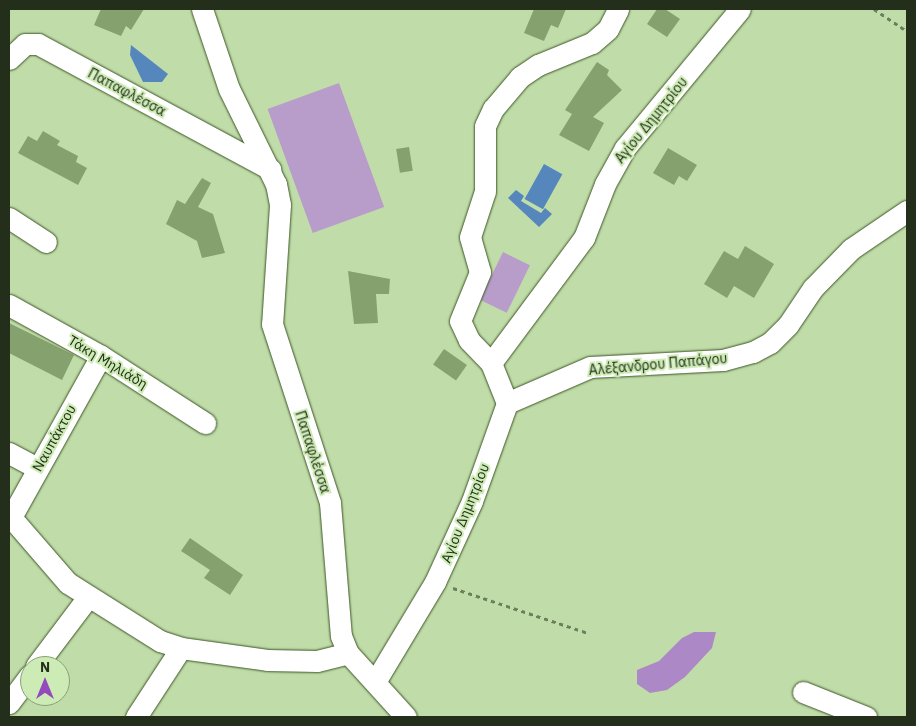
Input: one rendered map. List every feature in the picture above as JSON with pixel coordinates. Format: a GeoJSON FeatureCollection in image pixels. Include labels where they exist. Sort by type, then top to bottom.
{"type":"FeatureCollection","features":[{"type":"Feature","properties":{"kind":"street","name":"Παπαφλέσσα"},"geometry":{"type":"LineString","coordinates":[[202,9],[229,89],[270,169],[280,205],[272,324],[288,381],[324,475],[331,511],[338,618],[348,652],[375,682],[398,714]]}},
{"type":"Feature","properties":{"kind":"street"},"geometry":{"type":"LineString","coordinates":[[507,403],[491,362],[469,340],[460,321],[480,272],[470,237],[485,191],[485,126],[493,109],[520,77],[538,65],[592,44],[608,28],[618,9]]}},
{"type":"Feature","properties":{"kind":"street","name":"Αγίου Δημητρίου"},"geometry":{"type":"LineString","coordinates":[[491,362],[584,238],[604,184],[625,148],[740,9]]}},
{"type":"Feature","properties":{"kind":"street","name":"Παπαφλέσσα"},"geometry":{"type":"LineString","coordinates":[[9,59],[16,48],[38,44],[270,169]]}},
{"type":"Feature","properties":{"kind":"street","name":"Αλέξανδρου Παπάγου"},"geometry":{"type":"LineString","coordinates":[[507,403],[590,368],[723,360],[753,352],[770,343],[788,325],[814,288],[851,249],[907,211]]}},
{"type":"Feature","properties":{"kind":"street"},"geometry":{"type":"LineString","coordinates":[[9,218],[46,242]]}},
{"type":"Feature","properties":{"kind":"street","name":"Τάκη Μηλιάδη"},"geometry":{"type":"LineString","coordinates":[[9,305],[101,356],[205,423]]}},
{"type":"Feature","properties":{"kind":"street","name":"Ναυπάκτου"},"geometry":{"type":"LineString","coordinates":[[10,518],[101,356]]}},
{"type":"Feature","properties":{"kind":"street","name":"Αγίου Δημητρίου"},"geometry":{"type":"LineString","coordinates":[[375,682],[435,582],[454,546],[507,403]]}},
{"type":"Feature","properties":{"kind":"street"},"geometry":{"type":"LineString","coordinates":[[9,453],[37,468]]}},
{"type":"Feature","properties":{"kind":"street"},"geometry":{"type":"LineString","coordinates":[[10,518],[53,568],[88,597],[146,635],[181,648],[267,660],[317,661],[348,652]]}},
{"type":"Feature","properties":{"kind":"street"},"geometry":{"type":"LineString","coordinates":[[44,656],[88,597]]}},
{"type":"Feature","properties":{"kind":"street"},"geometry":{"type":"LineString","coordinates":[[136,717],[181,648]]}},
{"type":"Feature","properties":{"kind":"street"},"geometry":{"type":"LineString","coordinates":[[9,703],[20,688]]}},
{"type":"Feature","properties":{"kind":"street"},"geometry":{"type":"LineString","coordinates":[[802,692],[866,717]]}},
{"type":"Feature","properties":{"kind":"path"},"geometry":{"type":"LineString","coordinates":[[874,9],[907,31]]}},
{"type":"Feature","properties":{"kind":"path"},"geometry":{"type":"LineString","coordinates":[[435,582],[588,634]]}},
{"type":"Feature","properties":{"kind":"shaded area"},"geometry":{"type":"Polygon","coordinates":[[[339,83],[384,207],[313,233],[268,109],[339,83]]]}},
{"type":"Feature","properties":{"kind":"shaded area"},"geometry":{"type":"Polygon","coordinates":[[[503,252],[530,265],[507,313],[480,300],[503,252]]]}},
{"type":"Feature","properties":{"kind":"shaded area"},"geometry":{"type":"Polygon","coordinates":[[[694,632],[716,632],[712,648],[685,677],[667,690],[650,693],[637,684],[637,670],[659,661],[682,638],[694,632]]]}},
{"type":"Feature","properties":{"kind":"water"},"geometry":{"type":"Polygon","coordinates":[[[131,45],[168,74],[162,82],[143,82],[130,55],[131,45]]]}},
{"type":"Feature","properties":{"kind":"water"},"geometry":{"type":"Polygon","coordinates":[[[544,164],[562,174],[543,209],[525,199],[544,164]]]}},
{"type":"Feature","properties":{"kind":"water"},"geometry":{"type":"Polygon","coordinates":[[[516,190],[524,196],[521,201],[541,213],[545,208],[552,214],[539,227],[508,198],[516,190]]]}},
{"type":"Feature","properties":{"kind":"building"},"geometry":{"type":"Polygon","coordinates":[[[101,9],[144,9],[131,30],[126,26],[121,36],[94,25],[101,9]]]}},
{"type":"Feature","properties":{"kind":"building"},"geometry":{"type":"Polygon","coordinates":[[[534,9],[566,9],[558,28],[551,25],[544,41],[524,33],[534,9]]]}},
{"type":"Feature","properties":{"kind":"building"},"geometry":{"type":"Polygon","coordinates":[[[657,9],[665,9],[680,19],[667,37],[647,24],[657,9]]]}},
{"type":"Feature","properties":{"kind":"building"},"geometry":{"type":"Polygon","coordinates":[[[597,62],[609,70],[607,75],[622,90],[593,117],[604,123],[589,151],[559,135],[572,114],[565,110],[597,62]]]}},
{"type":"Feature","properties":{"kind":"building"},"geometry":{"type":"Polygon","coordinates":[[[43,131],[60,141],[57,145],[78,156],[76,162],[87,168],[78,185],[18,153],[28,136],[37,141],[43,131]]]}},
{"type":"Feature","properties":{"kind":"building"},"geometry":{"type":"Polygon","coordinates":[[[409,147],[413,171],[400,173],[396,149],[409,147]]]}},
{"type":"Feature","properties":{"kind":"building"},"geometry":{"type":"Polygon","coordinates":[[[668,148],[697,165],[687,181],[679,176],[674,185],[653,173],[668,148]]]}},
{"type":"Feature","properties":{"kind":"building"},"geometry":{"type":"Polygon","coordinates":[[[202,178],[211,183],[198,207],[213,214],[225,253],[202,258],[197,241],[166,224],[177,200],[185,204],[202,178]]]}},
{"type":"Feature","properties":{"kind":"building"},"geometry":{"type":"Polygon","coordinates":[[[745,246],[774,264],[754,298],[734,286],[727,298],[704,284],[724,251],[738,259],[745,246]]]}},
{"type":"Feature","properties":{"kind":"building"},"geometry":{"type":"Polygon","coordinates":[[[348,271],[390,279],[389,294],[376,294],[378,323],[354,324],[348,271]]]}},
{"type":"Feature","properties":{"kind":"building"},"geometry":{"type":"Polygon","coordinates":[[[9,323],[74,355],[62,380],[9,353],[9,323]]]}},
{"type":"Feature","properties":{"kind":"building"},"geometry":{"type":"Polygon","coordinates":[[[444,349],[467,365],[456,381],[433,365],[444,349]]]}},
{"type":"Feature","properties":{"kind":"building"},"geometry":{"type":"Polygon","coordinates":[[[190,538],[243,575],[230,595],[204,578],[210,570],[181,551],[190,538]]]}}]}
